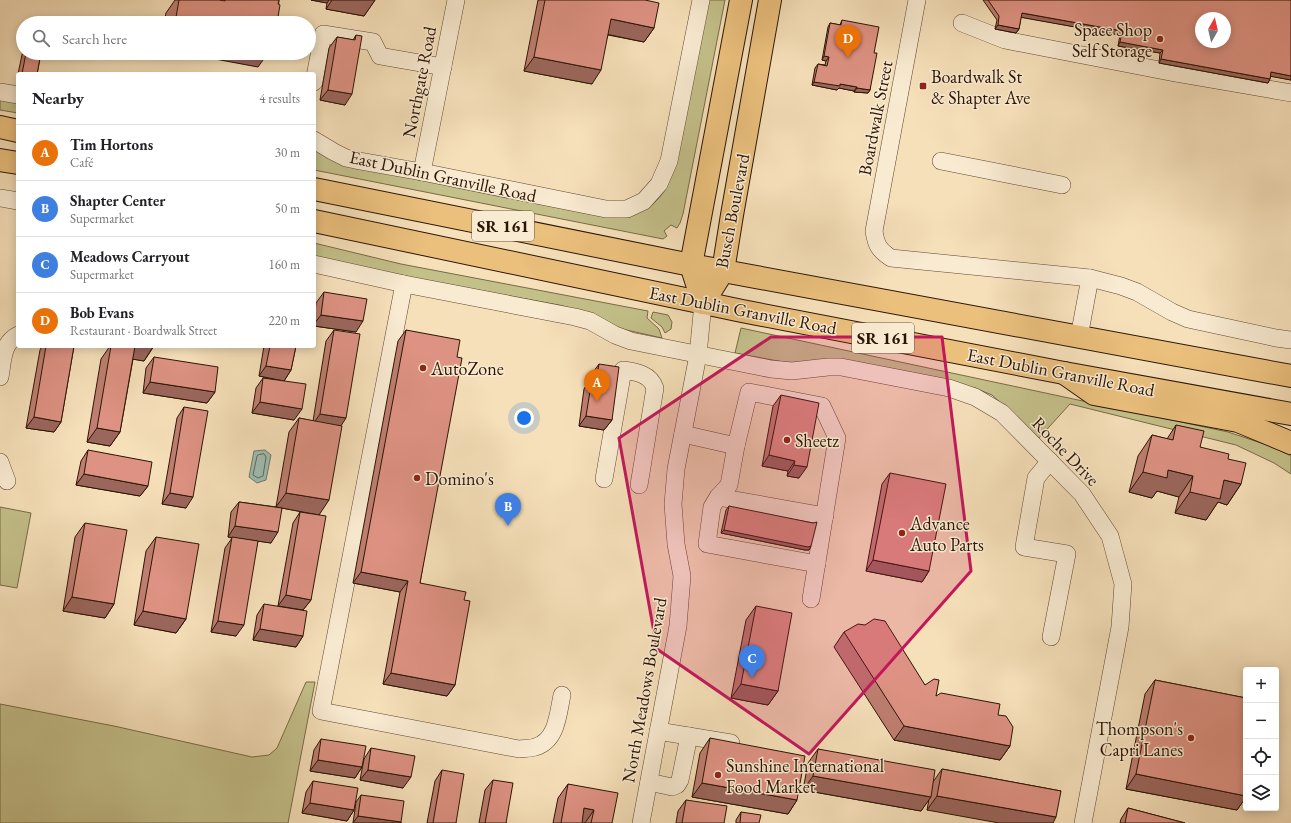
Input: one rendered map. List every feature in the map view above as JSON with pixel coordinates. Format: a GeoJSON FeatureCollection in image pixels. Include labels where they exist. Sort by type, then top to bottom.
{"type":"FeatureCollection","features":[{"type":"Feature","properties":{"kind":"main road","name":"Busch Boulevard"},"geometry":{"type":"LineString","coordinates":[[703,303],[691,265],[741,0]]}},
{"type":"Feature","properties":{"kind":"main road","name":"Busch Boulevard"},"geometry":{"type":"LineString","coordinates":[[703,303],[723,271],[770,0]]}},
{"type":"Feature","properties":{"kind":"main road"},"geometry":{"type":"LineString","coordinates":[[0,127],[16,131]]}},
{"type":"Feature","properties":{"kind":"main road"},"geometry":{"type":"LineString","coordinates":[[0,160],[16,164]]}},
{"type":"Feature","properties":{"kind":"main road","name":"East Dublin Granville Road"},"geometry":{"type":"LineString","coordinates":[[316,189],[691,265],[1291,376]]}},
{"type":"Feature","properties":{"kind":"main road","name":"East Dublin Granville Road"},"geometry":{"type":"LineString","coordinates":[[316,221],[703,303],[1064,373],[1291,414]]}},
{"type":"Feature","properties":{"kind":"main road"},"geometry":{"type":"LineString","coordinates":[[1064,373],[1094,394],[1238,421],[1291,443]]}},
{"type":"Feature","properties":{"kind":"street","name":"Northgate Road"},"geometry":{"type":"LineString","coordinates":[[422,172],[456,0]]}},
{"type":"Feature","properties":{"kind":"street","name":"East Dublin Granville Road"},"geometry":{"type":"LineString","coordinates":[[316,141],[346,158],[606,209],[627,209],[644,201],[659,184],[669,161],[701,0]]}},
{"type":"Feature","properties":{"kind":"street","name":"Boardwalk Street"},"geometry":{"type":"LineString","coordinates":[[918,0],[874,231],[876,243],[883,253],[891,258],[1090,278]]}},
{"type":"Feature","properties":{"kind":"street"},"geometry":{"type":"LineString","coordinates":[[962,23],[1005,40],[1176,74],[1291,93]]}},
{"type":"Feature","properties":{"kind":"street"},"geometry":{"type":"LineString","coordinates":[[316,72],[323,34],[373,42],[380,56],[443,67]]}},
{"type":"Feature","properties":{"kind":"street"},"geometry":{"type":"LineString","coordinates":[[0,92],[16,95]]}},
{"type":"Feature","properties":{"kind":"street"},"geometry":{"type":"LineString","coordinates":[[940,161],[1062,185]]}},
{"type":"Feature","properties":{"kind":"street"},"geometry":{"type":"LineString","coordinates":[[0,198],[16,201]]}},
{"type":"Feature","properties":{"kind":"street"},"geometry":{"type":"LineString","coordinates":[[316,264],[404,284],[585,320],[631,341],[698,355]]}},
{"type":"Feature","properties":{"kind":"street"},"geometry":{"type":"LineString","coordinates":[[1079,337],[1090,278],[1137,292],[1172,312],[1188,319],[1291,340]]}},
{"type":"Feature","properties":{"kind":"street"},"geometry":{"type":"LineString","coordinates":[[404,284],[321,711],[519,749],[535,747],[547,740],[555,730],[562,695]]}},
{"type":"Feature","properties":{"kind":"street","name":"North Meadows Boulevard"},"geometry":{"type":"LineString","coordinates":[[641,823],[678,626],[682,576],[676,544],[673,504],[676,469],[684,434],[698,355],[703,303]]}},
{"type":"Feature","properties":{"kind":"street"},"geometry":{"type":"LineString","coordinates":[[0,377],[5,348],[11,338],[16,336]]}},
{"type":"Feature","properties":{"kind":"street","name":"Roche Drive"},"geometry":{"type":"LineString","coordinates":[[698,355],[771,369],[792,371],[841,367],[949,388],[975,397],[1002,413],[1082,494],[1110,536],[1123,584],[1120,627],[1083,823]]}},
{"type":"Feature","properties":{"kind":"street"},"geometry":{"type":"LineString","coordinates":[[604,479],[623,370],[637,372],[652,381],[655,388],[639,485]]}},
{"type":"Feature","properties":{"kind":"street"},"geometry":{"type":"LineString","coordinates":[[735,505],[729,485],[748,392],[822,406],[837,438],[807,518],[800,556],[811,599]]}},
{"type":"Feature","properties":{"kind":"street"},"geometry":{"type":"LineString","coordinates":[[684,434],[736,446]]}},
{"type":"Feature","properties":{"kind":"street"},"geometry":{"type":"LineString","coordinates":[[1050,461],[1036,478],[1024,547],[1067,554],[1051,637]]}},
{"type":"Feature","properties":{"kind":"street"},"geometry":{"type":"LineString","coordinates":[[0,462],[7,481]]}},
{"type":"Feature","properties":{"kind":"street"},"geometry":{"type":"LineString","coordinates":[[800,556],[733,542],[706,544],[712,507],[735,505],[772,513],[807,518]]}},
{"type":"Feature","properties":{"kind":"street"},"geometry":{"type":"LineString","coordinates":[[658,731],[743,746]]}},
{"type":"Feature","properties":{"kind":"street"},"geometry":{"type":"LineString","coordinates":[[649,782],[672,787],[677,785],[680,780],[689,736]]}},
{"type":"Feature","properties":{"kind":"highlighted area"},"geometry":{"type":"Polygon","coordinates":[[[771,337],[942,337],[971,571],[809,754],[657,649],[619,438],[771,337]]]}},
{"type":"Feature","properties":{"kind":"shaded area"},"geometry":{"type":"Polygon","coordinates":[[[707,0],[725,0],[683,214],[677,228],[671,225],[664,231],[667,236],[663,239],[316,170],[316,149],[633,215],[648,207],[659,198],[674,169],[707,0]]]}},
{"type":"Feature","properties":{"kind":"shaded area"},"geometry":{"type":"Polygon","coordinates":[[[0,98],[16,102],[16,113],[0,110],[0,98]]]}},
{"type":"Feature","properties":{"kind":"shaded area"},"geometry":{"type":"Polygon","coordinates":[[[316,243],[401,264],[648,311],[647,318],[659,329],[662,338],[622,329],[590,313],[559,305],[352,267],[316,258],[316,243]]]}},
{"type":"Feature","properties":{"kind":"shaded area"},"geometry":{"type":"Polygon","coordinates":[[[653,312],[668,315],[672,322],[671,329],[665,333],[662,327],[651,318],[653,312]]]}},
{"type":"Feature","properties":{"kind":"shaded area"},"geometry":{"type":"Polygon","coordinates":[[[741,328],[1228,432],[1270,446],[1291,456],[1291,474],[1274,463],[1236,445],[1070,404],[1039,438],[992,395],[975,388],[794,364],[735,353],[741,328]]]}},
{"type":"Feature","properties":{"kind":"shaded area"},"geometry":{"type":"Polygon","coordinates":[[[0,507],[31,513],[17,588],[0,585],[0,507]]]}},
{"type":"Feature","properties":{"kind":"shaded area"},"geometry":{"type":"Polygon","coordinates":[[[306,682],[315,682],[288,823],[0,823],[0,704],[114,726],[252,757],[269,755],[277,748],[306,682]]]}},
{"type":"Feature","properties":{"kind":"water"},"geometry":{"type":"Polygon","coordinates":[[[265,450],[271,455],[266,480],[257,483],[249,477],[254,451],[265,450]]]}},
{"type":"Feature","properties":{"kind":"building"},"geometry":{"type":"Polygon","coordinates":[[[179,0],[279,0],[278,4],[280,5],[278,16],[176,16],[179,0]]]}},
{"type":"Feature","properties":{"kind":"building"},"geometry":{"type":"Polygon","coordinates":[[[545,0],[645,0],[659,3],[654,28],[611,19],[601,70],[534,57],[545,0]]]}},
{"type":"Feature","properties":{"kind":"building","name":"Space Shop Self Storage"},"geometry":{"type":"Polygon","coordinates":[[[988,0],[1291,0],[1291,76],[1271,72],[1270,79],[1161,59],[1163,50],[1120,42],[1122,31],[1022,13],[1019,29],[998,25],[999,16],[988,0]]]}},
{"type":"Feature","properties":{"kind":"building"},"geometry":{"type":"Polygon","coordinates":[[[842,20],[879,27],[874,53],[877,53],[870,90],[840,84],[840,86],[814,82],[818,64],[827,66],[829,57],[824,56],[830,23],[841,25],[842,20]]]}},
{"type":"Feature","properties":{"kind":"building"},"geometry":{"type":"Polygon","coordinates":[[[356,35],[362,36],[352,94],[328,90],[337,37],[355,40],[356,35]]]}},
{"type":"Feature","properties":{"kind":"building"},"geometry":{"type":"Polygon","coordinates":[[[25,60],[40,60],[37,72],[22,72],[25,60]]]}},
{"type":"Feature","properties":{"kind":"building"},"geometry":{"type":"Polygon","coordinates":[[[324,292],[367,299],[363,321],[321,315],[324,292]]]}},
{"type":"Feature","properties":{"kind":"building"},"geometry":{"type":"Polygon","coordinates":[[[334,330],[360,334],[346,418],[320,414],[334,330]]]}},
{"type":"Feature","properties":{"kind":"building"},"geometry":{"type":"Polygon","coordinates":[[[406,330],[460,340],[457,357],[462,358],[420,583],[466,592],[464,600],[470,601],[455,685],[391,673],[408,581],[361,572],[406,330]]]}},
{"type":"Feature","properties":{"kind":"building"},"geometry":{"type":"Polygon","coordinates":[[[46,348],[74,348],[61,422],[34,417],[46,348]]]}},
{"type":"Feature","properties":{"kind":"building"},"geometry":{"type":"Polygon","coordinates":[[[111,348],[135,348],[120,432],[97,428],[111,348]]]}},
{"type":"Feature","properties":{"kind":"building"},"geometry":{"type":"Polygon","coordinates":[[[270,348],[296,348],[291,370],[266,366],[270,348]]]}},
{"type":"Feature","properties":{"kind":"building"},"geometry":{"type":"Polygon","coordinates":[[[154,357],[218,367],[215,392],[150,382],[154,357]]]}},
{"type":"Feature","properties":{"kind":"building"},"geometry":{"type":"Polygon","coordinates":[[[599,364],[619,367],[612,420],[586,416],[592,379],[596,380],[599,364]]]}},
{"type":"Feature","properties":{"kind":"building"},"geometry":{"type":"Polygon","coordinates":[[[263,378],[306,384],[302,409],[260,402],[263,378]]]}},
{"type":"Feature","properties":{"kind":"building","name":"Sheetz"},"geometry":{"type":"Polygon","coordinates":[[[781,395],[819,403],[807,467],[794,465],[795,461],[769,455],[781,395]]]}},
{"type":"Feature","properties":{"kind":"building"},"geometry":{"type":"Polygon","coordinates":[[[184,407],[208,411],[193,497],[170,493],[184,407]]]}},
{"type":"Feature","properties":{"kind":"building"},"geometry":{"type":"Polygon","coordinates":[[[299,418],[342,426],[329,500],[286,493],[299,418]]]}},
{"type":"Feature","properties":{"kind":"building"},"geometry":{"type":"Polygon","coordinates":[[[1176,425],[1204,431],[1200,447],[1229,454],[1228,459],[1246,463],[1241,484],[1224,480],[1220,499],[1190,492],[1193,476],[1168,470],[1167,478],[1143,472],[1152,435],[1173,440],[1176,425]]]}},
{"type":"Feature","properties":{"kind":"building"},"geometry":{"type":"Polygon","coordinates":[[[88,450],[152,462],[148,486],[84,474],[88,450]]]}},
{"type":"Feature","properties":{"kind":"building","name":"Advance Auto Parts"},"geometry":{"type":"Polygon","coordinates":[[[890,473],[946,484],[929,571],[873,560],[890,473]]]}},
{"type":"Feature","properties":{"kind":"building"},"geometry":{"type":"Polygon","coordinates":[[[239,502],[282,508],[278,532],[235,526],[239,502]]]}},
{"type":"Feature","properties":{"kind":"building"},"geometry":{"type":"Polygon","coordinates":[[[729,506],[813,523],[817,522],[811,546],[808,547],[724,530],[729,506]]]}},
{"type":"Feature","properties":{"kind":"building"},"geometry":{"type":"Polygon","coordinates":[[[300,512],[326,516],[311,600],[286,595],[300,512]]]}},
{"type":"Feature","properties":{"kind":"building"},"geometry":{"type":"Polygon","coordinates":[[[85,523],[127,530],[114,604],[72,597],[85,523]]]}},
{"type":"Feature","properties":{"kind":"building"},"geometry":{"type":"Polygon","coordinates":[[[156,537],[199,544],[186,619],[143,611],[156,537]]]}},
{"type":"Feature","properties":{"kind":"building"},"geometry":{"type":"Polygon","coordinates":[[[232,537],[258,541],[244,625],[218,621],[232,537]]]}},
{"type":"Feature","properties":{"kind":"building"},"geometry":{"type":"Polygon","coordinates":[[[264,604],[307,611],[303,636],[260,629],[264,604]]]}},
{"type":"Feature","properties":{"kind":"building"},"geometry":{"type":"Polygon","coordinates":[[[756,606],[792,613],[778,691],[741,684],[756,606]]]}},
{"type":"Feature","properties":{"kind":"building"},"geometry":{"type":"Polygon","coordinates":[[[874,619],[885,621],[925,685],[934,679],[939,680],[936,696],[941,693],[1000,704],[998,715],[1006,716],[1013,727],[1010,746],[904,726],[844,632],[858,624],[865,625],[874,619]]]}},
{"type":"Feature","properties":{"kind":"building","name":"Thompson's Capri Lanes"},"geometry":{"type":"Polygon","coordinates":[[[1155,680],[1243,697],[1243,795],[1136,774],[1155,680]]]}},
{"type":"Feature","properties":{"kind":"building"},"geometry":{"type":"Polygon","coordinates":[[[710,738],[805,756],[797,800],[702,783],[710,738]]]}},
{"type":"Feature","properties":{"kind":"building"},"geometry":{"type":"Polygon","coordinates":[[[321,739],[366,746],[362,767],[318,760],[321,739]]]}},
{"type":"Feature","properties":{"kind":"building"},"geometry":{"type":"Polygon","coordinates":[[[371,748],[415,756],[411,777],[368,770],[371,748]]]}},
{"type":"Feature","properties":{"kind":"building"},"geometry":{"type":"Polygon","coordinates":[[[818,749],[935,770],[931,797],[813,776],[818,749]]]}},
{"type":"Feature","properties":{"kind":"building"},"geometry":{"type":"Polygon","coordinates":[[[942,769],[1061,791],[1056,817],[937,796],[942,769]]]}},
{"type":"Feature","properties":{"kind":"building"},"geometry":{"type":"Polygon","coordinates":[[[442,770],[464,774],[456,823],[433,823],[442,770]]]}},
{"type":"Feature","properties":{"kind":"building"},"geometry":{"type":"Polygon","coordinates":[[[493,780],[513,783],[506,823],[485,823],[493,780]]]}},
{"type":"Feature","properties":{"kind":"building"},"geometry":{"type":"Polygon","coordinates":[[[313,781],[358,788],[354,810],[310,803],[313,781]]]}},
{"type":"Feature","properties":{"kind":"building"},"geometry":{"type":"Polygon","coordinates":[[[568,784],[618,793],[612,823],[591,823],[594,810],[584,808],[582,823],[561,823],[568,784]]]}},
{"type":"Feature","properties":{"kind":"building"},"geometry":{"type":"Polygon","coordinates":[[[361,795],[404,801],[401,822],[358,816],[361,795]]]}},
{"type":"Feature","properties":{"kind":"building"},"geometry":{"type":"Polygon","coordinates":[[[686,800],[727,806],[724,823],[682,823],[686,800]]]}},
{"type":"Feature","properties":{"kind":"building"},"geometry":{"type":"Polygon","coordinates":[[[1128,808],[1185,823],[1125,823],[1128,808]]]}},
{"type":"Feature","properties":{"kind":"building"},"geometry":{"type":"Polygon","coordinates":[[[741,812],[761,815],[759,823],[740,823],[741,812]]]}},
{"type":"Feature","properties":{"kind":"place","name":"Space Shop Self Storage"},"geometry":{"type":"Point","coordinates":[1160,39]}},
{"type":"Feature","properties":{"kind":"place","name":"Bob Evans"},"geometry":{"type":"Point","coordinates":[848,58]}},
{"type":"Feature","properties":{"kind":"place","name":"Boardwalk St & Shapter Ave"},"geometry":{"type":"Point","coordinates":[923,86]}},
{"type":"Feature","properties":{"kind":"place","name":"AutoZone"},"geometry":{"type":"Point","coordinates":[423,368]}},
{"type":"Feature","properties":{"kind":"place","name":"Tim Hortons"},"geometry":{"type":"Point","coordinates":[597,402]}},
{"type":"Feature","properties":{"kind":"place","name":"Sheetz"},"geometry":{"type":"Point","coordinates":[787,440]}},
{"type":"Feature","properties":{"kind":"place","name":"Domino's"},"geometry":{"type":"Point","coordinates":[417,478]}},
{"type":"Feature","properties":{"kind":"place","name":"Shapter Center"},"geometry":{"type":"Point","coordinates":[508,526]}},
{"type":"Feature","properties":{"kind":"place","name":"Advance Auto Parts"},"geometry":{"type":"Point","coordinates":[902,533]}},
{"type":"Feature","properties":{"kind":"place","name":"Meadows Carryout"},"geometry":{"type":"Point","coordinates":[752,678]}},
{"type":"Feature","properties":{"kind":"place","name":"Thompson's Capri Lanes"},"geometry":{"type":"Point","coordinates":[1191,738]}},
{"type":"Feature","properties":{"kind":"place","name":"Sunshine International Food Market"},"geometry":{"type":"Point","coordinates":[718,775]}}]}
